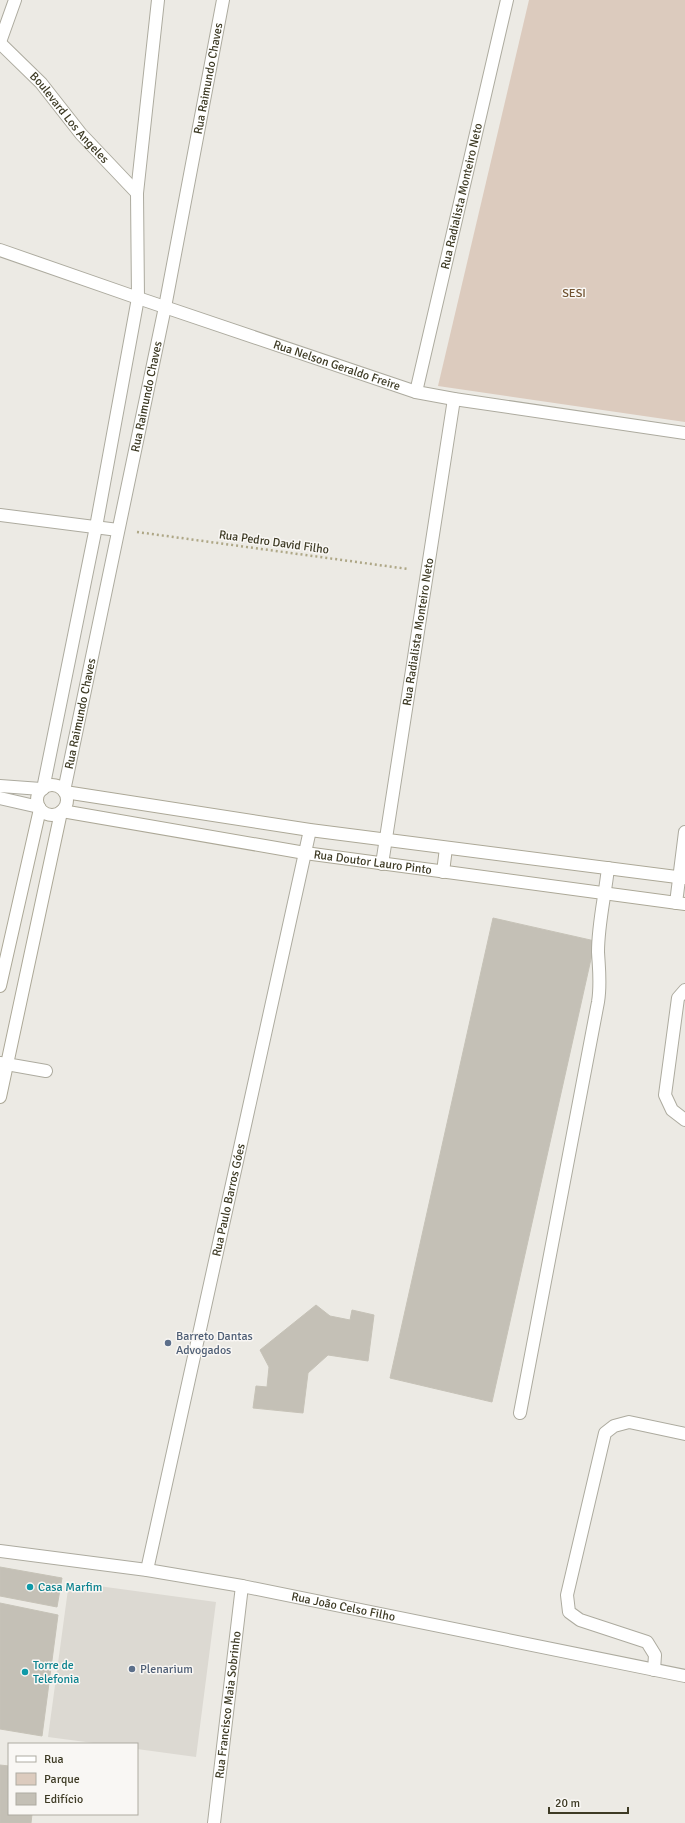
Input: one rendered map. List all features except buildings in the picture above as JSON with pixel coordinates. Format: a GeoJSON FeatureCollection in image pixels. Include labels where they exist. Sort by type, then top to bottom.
{"type":"FeatureCollection","features":[{"type":"Feature","properties":{"kind":"street"},"geometry":{"type":"LineString","coordinates":[[0,43],[15,0]]}},
{"type":"Feature","properties":{"kind":"street","name":"Rua Raimundo Chaves"},"geometry":{"type":"LineString","coordinates":[[42,789],[96,527],[138,298],[137,193],[158,0]]}},
{"type":"Feature","properties":{"kind":"street","name":"Rua Raimundo Chaves"},"geometry":{"type":"LineString","coordinates":[[64,792],[165,307],[223,0]]}},
{"type":"Feature","properties":{"kind":"street","name":"Rua Radialista Monteiro Neto"},"geometry":{"type":"LineString","coordinates":[[416,392],[507,0]]}},
{"type":"Feature","properties":{"kind":"street","name":"Boulevard Los Angeles"},"geometry":{"type":"LineString","coordinates":[[0,43],[40,83],[81,134],[137,193]]}},
{"type":"Feature","properties":{"kind":"street","name":"Rua Nelson Geraldo Freire"},"geometry":{"type":"LineString","coordinates":[[0,250],[416,392],[685,433]]}},
{"type":"Feature","properties":{"kind":"street","name":"Rua Radialista Monteiro Neto"},"geometry":{"type":"LineString","coordinates":[[382,864],[454,399]]}},
{"type":"Feature","properties":{"kind":"street"},"geometry":{"type":"LineString","coordinates":[[0,515],[118,530]]}},
{"type":"Feature","properties":{"kind":"street"},"geometry":{"type":"LineString","coordinates":[[0,1097],[4,1064],[62,812],[66,805],[64,792],[58,786],[50,785],[42,789],[38,795],[37,801],[40,808],[46,814],[54,815],[62,812]]}},
{"type":"Feature","properties":{"kind":"street"},"geometry":{"type":"LineString","coordinates":[[0,786],[42,789]]}},
{"type":"Feature","properties":{"kind":"street","name":"Rua Doutor Lauro Pinto"},"geometry":{"type":"LineString","coordinates":[[64,792],[310,830],[682,878]]}},
{"type":"Feature","properties":{"kind":"street"},"geometry":{"type":"LineString","coordinates":[[0,798],[40,808]]}},
{"type":"Feature","properties":{"kind":"street"},"geometry":{"type":"LineString","coordinates":[[0,986],[40,808]]}},
{"type":"Feature","properties":{"kind":"street","name":"Rua Doutor Lauro Pinto"},"geometry":{"type":"LineString","coordinates":[[62,812],[305,853],[680,904]]}},
{"type":"Feature","properties":{"kind":"street","name":"Rua Paulo Barros Góes"},"geometry":{"type":"LineString","coordinates":[[147,1570],[310,830]]}},
{"type":"Feature","properties":{"kind":"street"},"geometry":{"type":"LineString","coordinates":[[680,904],[685,832]]}},
{"type":"Feature","properties":{"kind":"street"},"geometry":{"type":"LineString","coordinates":[[443,872],[446,848]]}},
{"type":"Feature","properties":{"kind":"street"},"geometry":{"type":"LineString","coordinates":[[520,1413],[601,985],[599,945],[600,923],[608,868]]}},
{"type":"Feature","properties":{"kind":"street"},"geometry":{"type":"LineString","coordinates":[[685,990],[678,998],[665,1095],[672,1110],[685,1120]]}},
{"type":"Feature","properties":{"kind":"street"},"geometry":{"type":"LineString","coordinates":[[4,1064],[46,1071]]}},
{"type":"Feature","properties":{"kind":"street"},"geometry":{"type":"LineString","coordinates":[[654,1670],[655,1655],[647,1642],[580,1620],[569,1612],[567,1595],[605,1433],[614,1426],[629,1422],[685,1434]]}},
{"type":"Feature","properties":{"kind":"street","name":"Rua João Celso Filho"},"geometry":{"type":"LineString","coordinates":[[0,1551],[147,1570],[242,1586],[685,1676]]}},
{"type":"Feature","properties":{"kind":"street","name":"Rua Francisco Maia Sobrinho"},"geometry":{"type":"LineString","coordinates":[[214,1823],[242,1586]]}},
{"type":"Feature","properties":{"kind":"path","name":"Rua Pedro David Filho"},"geometry":{"type":"LineString","coordinates":[[118,530],[428,572]]}},
{"type":"Feature","properties":{"kind":"shaded area","name":"Plenarium"},"geometry":{"type":"Polygon","coordinates":[[[69,1582],[216,1602],[196,1757],[138,1749],[138,1743],[93,1743],[48,1737],[69,1582]]]}},
{"type":"Feature","properties":{"kind":"green space","name":"SESI"},"geometry":{"type":"Polygon","coordinates":[[[529,0],[685,0],[685,422],[438,386],[529,0]]]}},
{"type":"Feature","properties":{"kind":"place","name":"Barreto Dantas Advogados"},"geometry":{"type":"Point","coordinates":[168,1343]}},
{"type":"Feature","properties":{"kind":"place","name":"Casa Marfim"},"geometry":{"type":"Point","coordinates":[30,1587]}},
{"type":"Feature","properties":{"kind":"place","name":"Plenarium"},"geometry":{"type":"Point","coordinates":[132,1669]}},
{"type":"Feature","properties":{"kind":"place","name":"Torre de Telefonia"},"geometry":{"type":"Point","coordinates":[25,1672]}}]}
